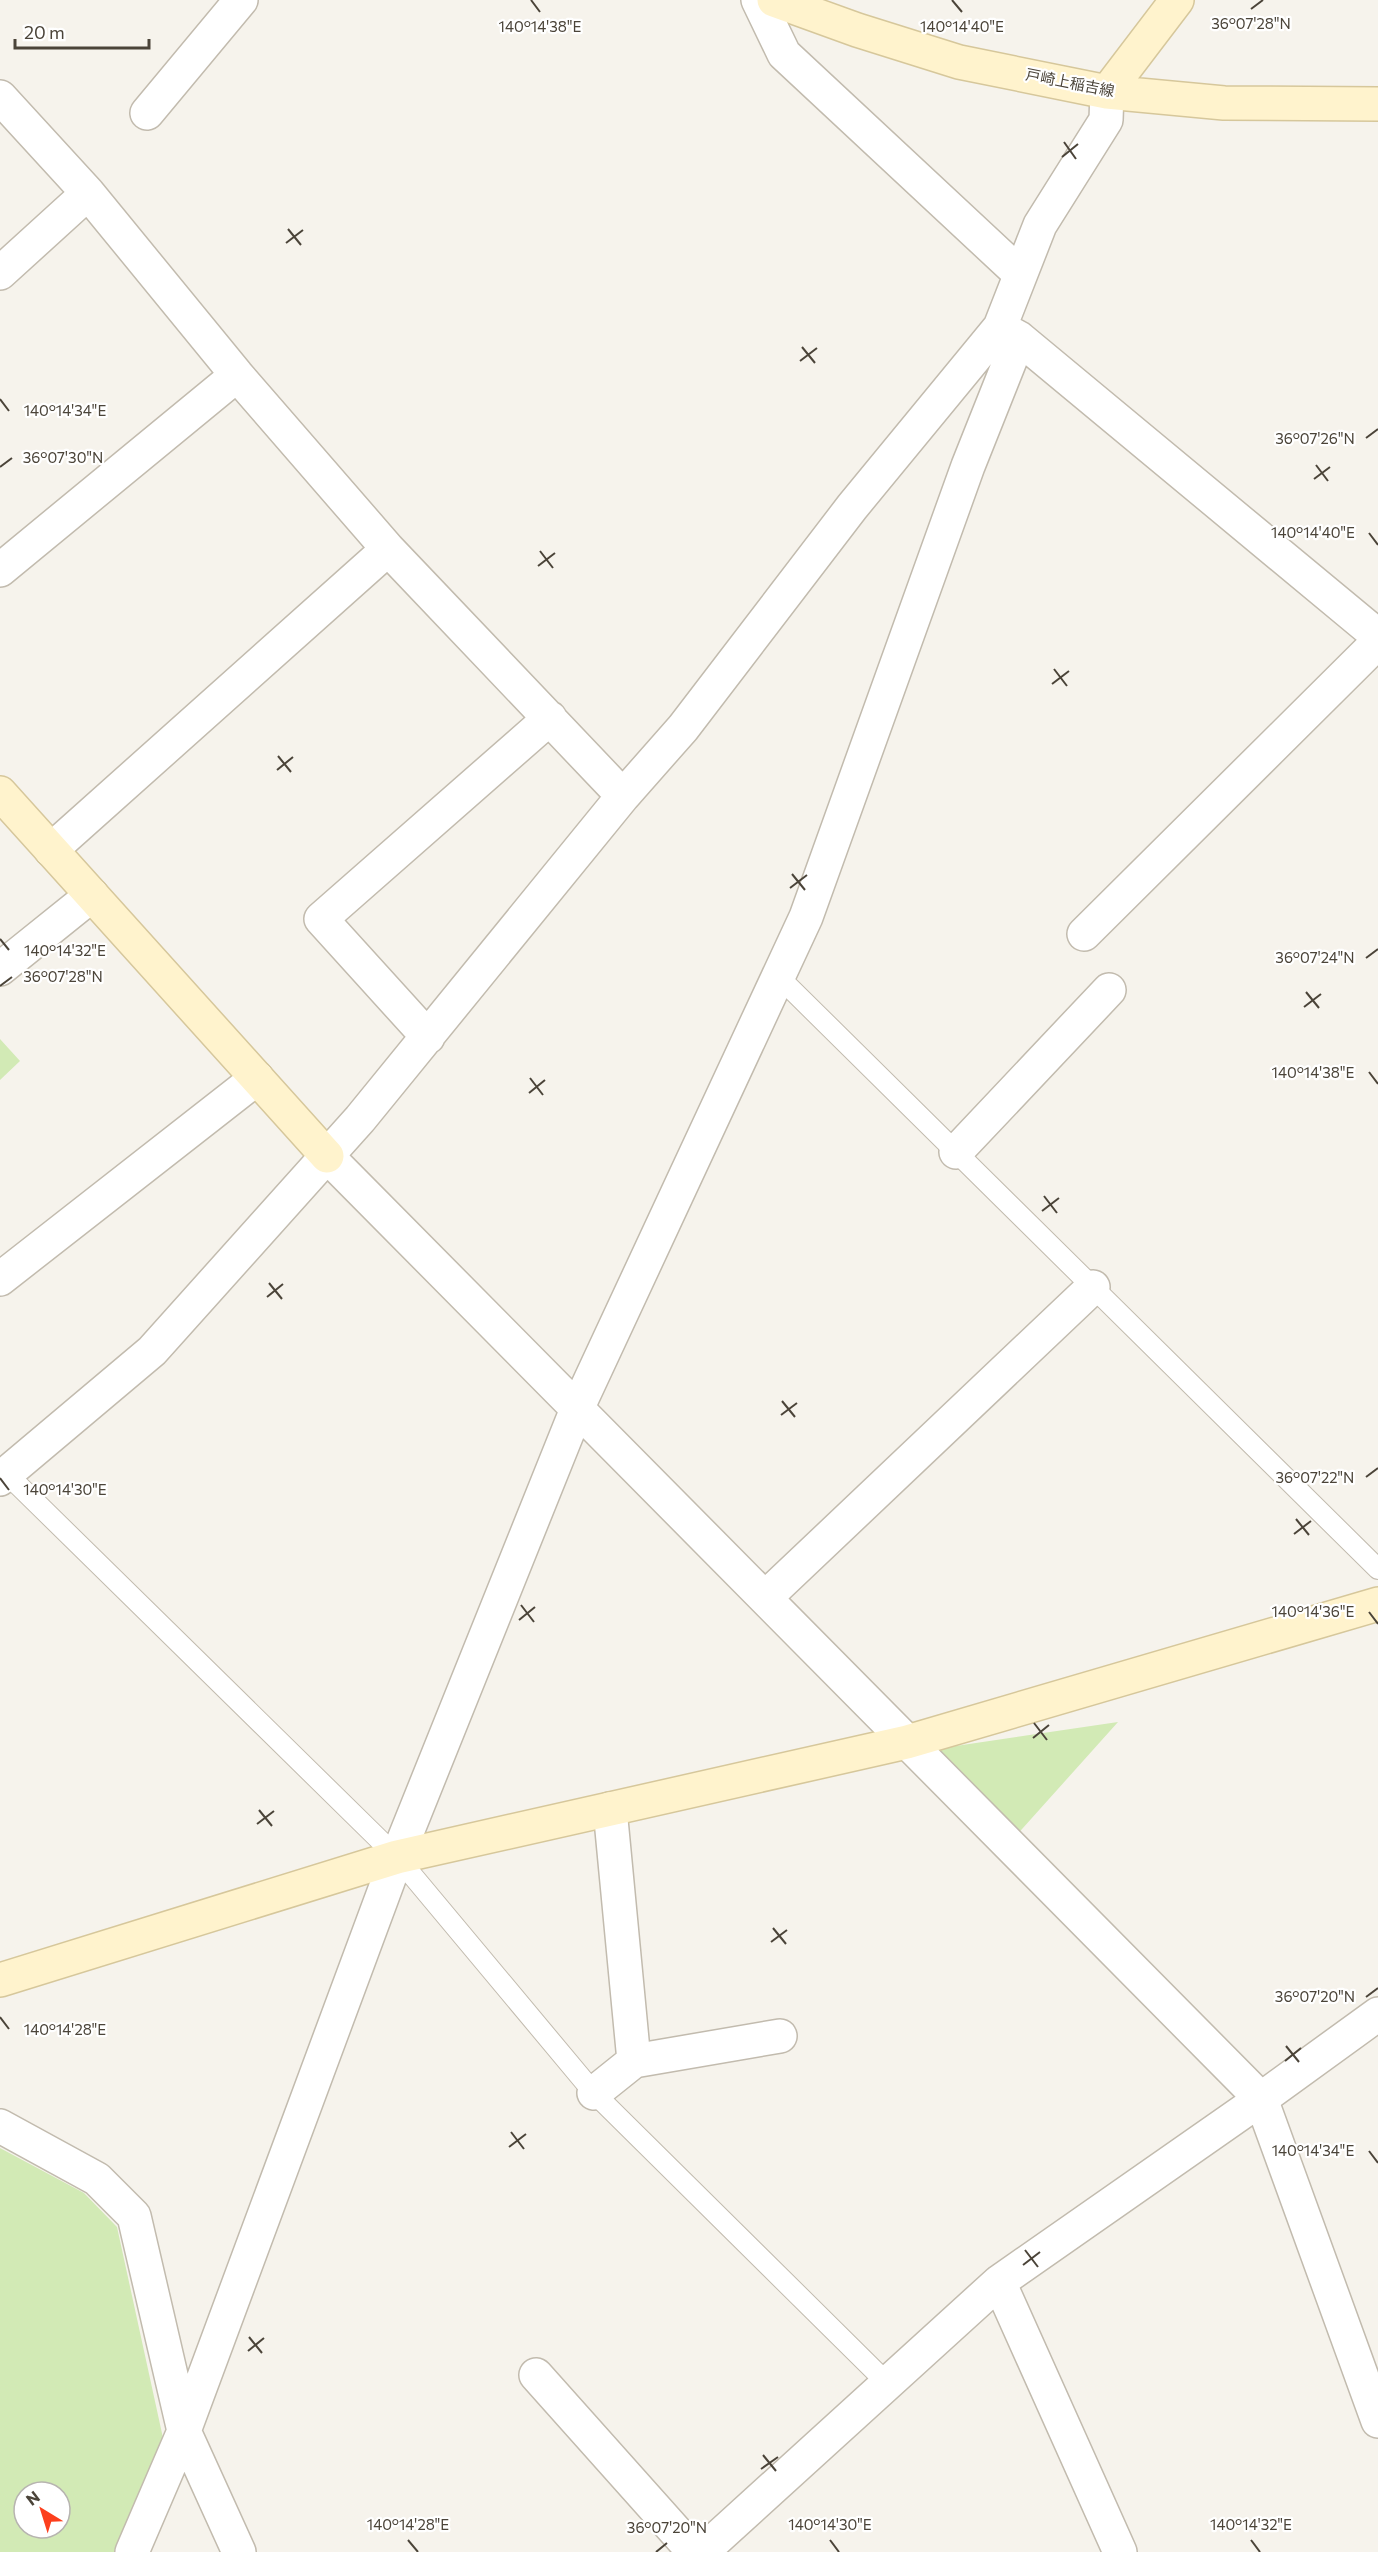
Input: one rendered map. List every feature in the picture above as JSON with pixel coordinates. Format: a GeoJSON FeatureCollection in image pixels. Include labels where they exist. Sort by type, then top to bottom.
{"type":"FeatureCollection","features":[{"type":"Feature","properties":{"kind":"street"},"geometry":{"type":"LineString","coordinates":[[147,113],[241,0]]}},
{"type":"Feature","properties":{"kind":"street"},"geometry":{"type":"LineString","coordinates":[[758,0],[784,54],[1020,274]]}},
{"type":"Feature","properties":{"kind":"street","name":"戸崎上稲吉線"},"geometry":{"type":"LineString","coordinates":[[774,0],[857,30],[959,62],[1107,92],[1224,103],[1378,104]]}},
{"type":"Feature","properties":{"kind":"street"},"geometry":{"type":"LineString","coordinates":[[132,2552],[184,2431],[397,1857],[578,1409],[806,917],[968,466],[1010,333],[1020,274],[1040,225],[1106,120],[1107,92],[1177,0]]}},
{"type":"Feature","properties":{"kind":"street"},"geometry":{"type":"LineString","coordinates":[[0,97],[88,193],[237,375],[388,549],[623,796]]}},
{"type":"Feature","properties":{"kind":"street"},"geometry":{"type":"LineString","coordinates":[[0,273],[88,193]]}},
{"type":"Feature","properties":{"kind":"street"},"geometry":{"type":"LineString","coordinates":[[1010,333],[1378,636]]}},
{"type":"Feature","properties":{"kind":"street"},"geometry":{"type":"LineString","coordinates":[[4,1477],[152,1351],[327,1156],[428,1037],[439,1020],[623,796],[683,728],[852,507],[1010,333]]}},
{"type":"Feature","properties":{"kind":"street"},"geometry":{"type":"LineString","coordinates":[[0,570],[237,375]]}},
{"type":"Feature","properties":{"kind":"street"},"geometry":{"type":"LineString","coordinates":[[51,850],[388,549]]}},
{"type":"Feature","properties":{"kind":"street"},"geometry":{"type":"LineString","coordinates":[[1084,934],[1378,642]]}},
{"type":"Feature","properties":{"kind":"street"},"geometry":{"type":"LineString","coordinates":[[428,1037],[321,919],[550,718]]}},
{"type":"Feature","properties":{"kind":"street"},"geometry":{"type":"LineString","coordinates":[[0,793],[327,1156],[1261,2099],[1378,2421]]}},
{"type":"Feature","properties":{"kind":"street"},"geometry":{"type":"LineString","coordinates":[[0,969],[92,895]]}},
{"type":"Feature","properties":{"kind":"street"},"geometry":{"type":"LineString","coordinates":[[956,1152],[1109,990]]}},
{"type":"Feature","properties":{"kind":"street"},"geometry":{"type":"LineString","coordinates":[[0,1279],[257,1078]]}},
{"type":"Feature","properties":{"kind":"street"},"geometry":{"type":"LineString","coordinates":[[765,1598],[1093,1287]]}},
{"type":"Feature","properties":{"kind":"street"},"geometry":{"type":"LineString","coordinates":[[0,1980],[397,1857],[908,1742],[1378,1604]]}},
{"type":"Feature","properties":{"kind":"street"},"geometry":{"type":"LineString","coordinates":[[610,1809],[634,2061]]}},
{"type":"Feature","properties":{"kind":"street"},"geometry":{"type":"LineString","coordinates":[[702,2552],[886,2382],[999,2282],[1261,2099],[1378,2014]]}},
{"type":"Feature","properties":{"kind":"street"},"geometry":{"type":"LineString","coordinates":[[594,2092],[634,2061],[780,2036]]}},
{"type":"Feature","properties":{"kind":"street"},"geometry":{"type":"LineString","coordinates":[[0,2126],[97,2179],[134,2216],[184,2431],[239,2552]]}},
{"type":"Feature","properties":{"kind":"street"},"geometry":{"type":"LineString","coordinates":[[999,2282],[1120,2552]]}},
{"type":"Feature","properties":{"kind":"street"},"geometry":{"type":"LineString","coordinates":[[536,2374],[694,2552]]}},
{"type":"Feature","properties":{"kind":"lane"},"geometry":{"type":"LineString","coordinates":[[779,977],[1378,1569]]}},
{"type":"Feature","properties":{"kind":"lane"},"geometry":{"type":"LineString","coordinates":[[4,1477],[397,1857],[594,2092],[886,2382]]}},
{"type":"Feature","properties":{"kind":"green space"},"geometry":{"type":"Polygon","coordinates":[[[0,1039],[20,1061],[0,1080],[0,1039]]]}},
{"type":"Feature","properties":{"kind":"green space"},"geometry":{"type":"Polygon","coordinates":[[[1118,1722],[1014,1838],[922,1751],[1118,1722]]]}},
{"type":"Feature","properties":{"kind":"green space"},"geometry":{"type":"Polygon","coordinates":[[[0,2148],[84,2193],[117,2227],[163,2438],[115,2552],[0,2552],[0,2148]]]}}]}
